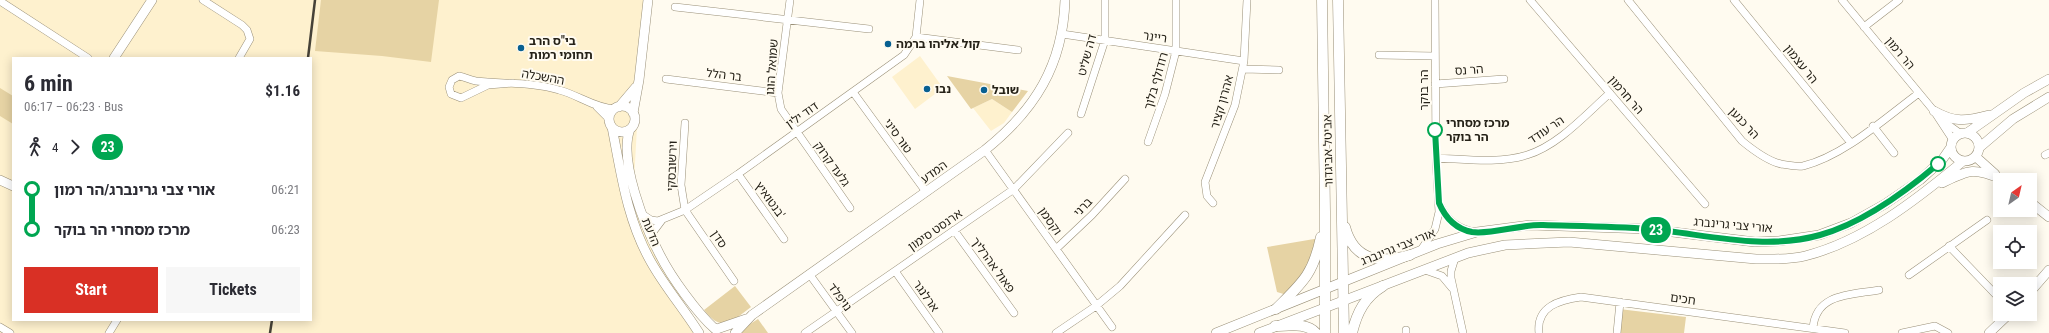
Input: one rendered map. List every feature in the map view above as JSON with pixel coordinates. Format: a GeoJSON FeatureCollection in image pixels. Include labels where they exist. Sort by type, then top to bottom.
{"type":"FeatureCollection","features":[{"type":"Feature","properties":{"kind":"main road"},"geometry":{"type":"LineString","coordinates":[[115,57],[152,0]]}},
{"type":"Feature","properties":{"kind":"main road"},"geometry":{"type":"LineString","coordinates":[[639,80],[631,94],[617,108],[611,123],[618,131],[630,129],[634,124],[633,113],[639,80],[648,0]]}},
{"type":"Feature","properties":{"kind":"main road","name":"המדע"},"geometry":{"type":"LineString","coordinates":[[735,333],[752,316],[985,150],[1016,121],[1039,93],[1052,68],[1062,34],[1065,0]]}},
{"type":"Feature","properties":{"kind":"main road","name":"אביטל אביגדור"},"geometry":{"type":"LineString","coordinates":[[1322,0],[1325,333]]}},
{"type":"Feature","properties":{"kind":"main road","name":"אביטל אביגדור"},"geometry":{"type":"LineString","coordinates":[[1338,0],[1344,333]]}},
{"type":"Feature","properties":{"kind":"main road"},"geometry":{"type":"LineString","coordinates":[[1962,162],[1954,156],[1952,144],[1964,133],[2049,79]]}},
{"type":"Feature","properties":{"kind":"main road"},"geometry":{"type":"LineString","coordinates":[[1259,333],[1455,258],[1505,245],[1569,242],[1756,259],[1784,259],[1805,256],[1848,241],[1931,187],[1962,162],[1970,161],[1976,157],[1980,147],[2013,119],[2049,97]]}},
{"type":"Feature","properties":{"kind":"main road"},"geometry":{"type":"LineString","coordinates":[[617,108],[627,108],[633,113]]}},
{"type":"Feature","properties":{"kind":"main road"},"geometry":{"type":"LineString","coordinates":[[1934,111],[1947,118],[1955,120],[1965,120],[1994,114]]}},
{"type":"Feature","properties":{"kind":"main road","name":"הדעת"},"geometry":{"type":"LineString","coordinates":[[611,123],[623,189],[642,245],[651,262],[699,333]]}},
{"type":"Feature","properties":{"kind":"main road","name":"הדעת"},"geometry":{"type":"LineString","coordinates":[[630,129],[626,143],[628,160],[642,214],[652,239],[660,256],[681,286],[707,321],[719,330]]}},
{"type":"Feature","properties":{"kind":"main road"},"geometry":{"type":"LineString","coordinates":[[1964,133],[1975,136],[1980,147]]}},
{"type":"Feature","properties":{"kind":"main road","name":"אורי צבי גרינברג"},"geometry":{"type":"LineString","coordinates":[[1216,333],[1420,251],[1477,232],[1530,224],[1648,229],[1755,242],[1779,241],[1819,236],[1851,224],[1920,180],[1942,160],[1952,144]]}},
{"type":"Feature","properties":{"kind":"main road"},"geometry":{"type":"LineString","coordinates":[[1976,157],[1993,173]]}},
{"type":"Feature","properties":{"kind":"main road"},"geometry":{"type":"LineString","coordinates":[[1931,187],[1972,171],[1982,171],[1993,176]]}},
{"type":"Feature","properties":{"kind":"main road"},"geometry":{"type":"LineString","coordinates":[[0,180],[12,186]]}},
{"type":"Feature","properties":{"kind":"main road"},"geometry":{"type":"LineString","coordinates":[[2037,208],[2049,217]]}},
{"type":"Feature","properties":{"kind":"main road"},"geometry":{"type":"LineString","coordinates":[[1276,309],[1299,287],[1314,264],[1325,211]]}},
{"type":"Feature","properties":{"kind":"main road"},"geometry":{"type":"LineString","coordinates":[[1342,214],[1348,238],[1355,248],[1368,257],[1390,260],[1410,256]]}},
{"type":"Feature","properties":{"kind":"main road"},"geometry":{"type":"LineString","coordinates":[[2037,284],[2049,270]]}},
{"type":"Feature","properties":{"kind":"main road"},"geometry":{"type":"LineString","coordinates":[[1352,333],[1358,313],[1366,300],[1383,286]]}},
{"type":"Feature","properties":{"kind":"main road","name":"המדע"},"geometry":{"type":"LineString","coordinates":[[706,333],[719,330],[752,316]]}},
{"type":"Feature","properties":{"kind":"main road"},"geometry":{"type":"LineString","coordinates":[[1989,333],[2002,321]]}},
{"type":"Feature","properties":{"kind":"main road"},"geometry":{"type":"LineString","coordinates":[[1275,326],[1298,325],[1307,327],[1316,333]]}},
{"type":"Feature","properties":{"kind":"street"},"geometry":{"type":"LineString","coordinates":[[203,0],[247,30],[250,39],[240,57]]}},
{"type":"Feature","properties":{"kind":"street","name":"שמואל הוגו"},"geometry":{"type":"LineString","coordinates":[[790,0],[778,93],[781,109],[796,132]]}},
{"type":"Feature","properties":{"kind":"street","name":"דוד ילין"},"geometry":{"type":"LineString","coordinates":[[662,220],[685,210],[738,174],[904,55],[916,37],[920,0]]}},
{"type":"Feature","properties":{"kind":"street","name":"דה שליט"},"geometry":{"type":"LineString","coordinates":[[1081,114],[1105,40],[1105,0]]}},
{"type":"Feature","properties":{"kind":"street","name":"רודולף בלוך"},"geometry":{"type":"LineString","coordinates":[[1148,142],[1165,94],[1176,51],[1176,0]]}},
{"type":"Feature","properties":{"kind":"street","name":"אהרון קציר"},"geometry":{"type":"LineString","coordinates":[[1213,204],[1207,196],[1205,182],[1235,105],[1244,61],[1247,0]]}},
{"type":"Feature","properties":{"kind":"street","name":"הר בוקר"},"geometry":{"type":"LineString","coordinates":[[1420,251],[1438,222],[1439,203],[1436,158],[1435,0]]}},
{"type":"Feature","properties":{"kind":"street","name":"הר חרמון"},"geometry":{"type":"LineString","coordinates":[[1530,0],[1705,204]]}},
{"type":"Feature","properties":{"kind":"street","name":"הר כנען"},"geometry":{"type":"LineString","coordinates":[[1628,0],[1742,141],[1760,154],[1780,164],[1801,166],[1825,159],[1851,143],[1919,93]]}},
{"type":"Feature","properties":{"kind":"street","name":"הר עצמון"},"geometry":{"type":"LineString","coordinates":[[1734,0],[1851,143]]}},
{"type":"Feature","properties":{"kind":"street","name":"הר רמון"},"geometry":{"type":"LineString","coordinates":[[1842,0],[1942,120],[1964,133]]}},
{"type":"Feature","properties":{"kind":"street"},"geometry":{"type":"LineString","coordinates":[[1864,27],[1899,0]]}},
{"type":"Feature","properties":{"kind":"street"},"geometry":{"type":"LineString","coordinates":[[0,1],[86,57]]}},
{"type":"Feature","properties":{"kind":"street"},"geometry":{"type":"LineString","coordinates":[[675,7],[869,29]]}},
{"type":"Feature","properties":{"kind":"street","name":"ריינר"},"geometry":{"type":"LineString","coordinates":[[1062,34],[1244,61]]}},
{"type":"Feature","properties":{"kind":"street"},"geometry":{"type":"LineString","coordinates":[[916,37],[1018,50]]}},
{"type":"Feature","properties":{"kind":"street"},"geometry":{"type":"LineString","coordinates":[[1379,54],[1435,56]]}},
{"type":"Feature","properties":{"kind":"street"},"geometry":{"type":"LineString","coordinates":[[1243,69],[1279,70]]}},
{"type":"Feature","properties":{"kind":"street","name":"ההשכלה"},"geometry":{"type":"LineString","coordinates":[[513,84],[488,85],[461,98],[451,94],[449,87],[452,80],[458,76],[476,80],[513,84],[558,89],[606,108],[617,108]]}},
{"type":"Feature","properties":{"kind":"street","name":"בר הלל"},"geometry":{"type":"LineString","coordinates":[[666,79],[778,93]]}},
{"type":"Feature","properties":{"kind":"street","name":"הר נס"},"geometry":{"type":"LineString","coordinates":[[1435,84],[1504,79]]}},
{"type":"Feature","properties":{"kind":"street","name":"טור סיני"},"geometry":{"type":"LineString","coordinates":[[853,92],[926,192]]}},
{"type":"Feature","properties":{"kind":"street","name":"הר עודד"},"geometry":{"type":"LineString","coordinates":[[1436,158],[1494,160],[1527,155],[1561,136],[1610,93]]}},
{"type":"Feature","properties":{"kind":"street","name":"ההשכלה"},"geometry":{"type":"LineString","coordinates":[[592,103],[611,123]]}},
{"type":"Feature","properties":{"kind":"street","name":"הר רמון"},"geometry":{"type":"LineString","coordinates":[[1942,120],[1952,144]]}},
{"type":"Feature","properties":{"kind":"street","name":"וירשובסקי"},"geometry":{"type":"LineString","coordinates":[[685,123],[681,185],[685,210]]}},
{"type":"Feature","properties":{"kind":"street"},"geometry":{"type":"LineString","coordinates":[[1873,126],[1894,153]]}},
{"type":"Feature","properties":{"kind":"street","name":"גלעד קרוק"},"geometry":{"type":"LineString","coordinates":[[796,132],[850,208]]}},
{"type":"Feature","properties":{"kind":"street","name":"ארנסט סימון"},"geometry":{"type":"LineString","coordinates":[[805,333],[1014,189],[1068,133]]}},
{"type":"Feature","properties":{"kind":"street","name":"וקסמן"},"geometry":{"type":"LineString","coordinates":[[985,150],[1112,327]]}},
{"type":"Feature","properties":{"kind":"street","name":"בנטואיץ'"},"geometry":{"type":"LineString","coordinates":[[738,174],[784,239]]}},
{"type":"Feature","properties":{"kind":"street","name":"ברני"},"geometry":{"type":"LineString","coordinates":[[1056,249],[1092,215],[1125,179]]}},
{"type":"Feature","properties":{"kind":"street","name":"הר בוקר"},"geometry":{"type":"LineString","coordinates":[[1439,203],[1443,212],[1453,223],[1466,230],[1477,232]]}},
{"type":"Feature","properties":{"kind":"street","name":"סדן"},"geometry":{"type":"LineString","coordinates":[[685,210],[734,282]]}},
{"type":"Feature","properties":{"kind":"street"},"geometry":{"type":"LineString","coordinates":[[642,214],[651,220],[662,220]]}},
{"type":"Feature","properties":{"kind":"street"},"geometry":{"type":"LineString","coordinates":[[1056,333],[1096,306],[1120,286],[1185,215]]}},
{"type":"Feature","properties":{"kind":"street"},"geometry":{"type":"LineString","coordinates":[[652,239],[653,232],[662,220]]}},
{"type":"Feature","properties":{"kind":"street"},"geometry":{"type":"LineString","coordinates":[[1909,275],[1987,220]]}},
{"type":"Feature","properties":{"kind":"street","name":"פאול אהרליך"},"geometry":{"type":"LineString","coordinates":[[954,230],[1014,313]]}},
{"type":"Feature","properties":{"kind":"street"},"geometry":{"type":"LineString","coordinates":[[1949,246],[1993,292]]}},
{"type":"Feature","properties":{"kind":"street"},"geometry":{"type":"LineString","coordinates":[[1455,258],[1451,271],[1454,294],[1463,333]]}},
{"type":"Feature","properties":{"kind":"street"},"geometry":{"type":"LineString","coordinates":[[1425,270],[1442,276],[1447,281],[1454,294]]}},
{"type":"Feature","properties":{"kind":"street","name":"ארלנגר"},"geometry":{"type":"LineString","coordinates":[[895,271],[940,333]]}},
{"type":"Feature","properties":{"kind":"street","name":"נויפלד"},"geometry":{"type":"LineString","coordinates":[[810,275],[852,333]]}},
{"type":"Feature","properties":{"kind":"street"},"geometry":{"type":"LineString","coordinates":[[1812,328],[1818,309],[1825,303],[1837,297],[1879,290]]}},
{"type":"Feature","properties":{"kind":"street","name":"חכים"},"geometry":{"type":"LineString","coordinates":[[1539,333],[1540,318],[1545,310],[1560,300],[1581,297],[1845,333]]}},
{"type":"Feature","properties":{"kind":"street"},"geometry":{"type":"LineString","coordinates":[[1617,333],[1620,302]]}},
{"type":"Feature","properties":{"kind":"street"},"geometry":{"type":"LineString","coordinates":[[109,333],[117,321]]}},
{"type":"Feature","properties":{"kind":"street"},"geometry":{"type":"LineString","coordinates":[[0,326],[10,333]]}},
{"type":"Feature","properties":{"kind":"street"},"geometry":{"type":"LineString","coordinates":[[1902,333],[1935,326],[1948,333]]}},
{"type":"Feature","properties":{"kind":"shaded area"},"geometry":{"type":"Polygon","coordinates":[[[0,0],[651,0],[638,109],[634,181],[656,256],[703,333],[0,333],[0,0]]]}},
{"type":"Feature","properties":{"kind":"shaded area"},"geometry":{"type":"Polygon","coordinates":[[[321,0],[439,0],[431,62],[382,56],[315,51],[321,0]]]}},
{"type":"Feature","properties":{"kind":"shaded area"},"geometry":{"type":"Polygon","coordinates":[[[920,56],[943,88],[915,109],[892,77],[920,56]]]}},
{"type":"Feature","properties":{"kind":"shaded area"},"geometry":{"type":"Polygon","coordinates":[[[947,76],[1028,91],[1012,112],[992,99],[971,109],[947,76]]]}},
{"type":"Feature","properties":{"kind":"shaded area"},"geometry":{"type":"Polygon","coordinates":[[[0,88],[12,95],[12,123],[0,116],[0,88]]]}},
{"type":"Feature","properties":{"kind":"shaded area"},"geometry":{"type":"Polygon","coordinates":[[[992,99],[1012,112],[1004,123],[991,131],[973,108],[992,99]]]}},
{"type":"Feature","properties":{"kind":"shaded area"},"geometry":{"type":"Polygon","coordinates":[[[1320,238],[1317,251],[1290,296],[1277,292],[1267,247],[1320,238]]]}},
{"type":"Feature","properties":{"kind":"shaded area"},"geometry":{"type":"Polygon","coordinates":[[[735,286],[751,307],[727,323],[716,321],[710,317],[704,310],[735,286]]]}},
{"type":"Feature","properties":{"kind":"shaded area"},"geometry":{"type":"Polygon","coordinates":[[[1619,309],[1686,317],[1684,333],[1617,333],[1619,309]]]}},
{"type":"Feature","properties":{"kind":"shaded area"},"geometry":{"type":"Polygon","coordinates":[[[758,319],[768,333],[738,333],[739,331],[758,319]]]}},
{"type":"Feature","properties":{"kind":"railway"},"geometry":{"type":"LineString","coordinates":[[308,57],[315,0]]}},
{"type":"Feature","properties":{"kind":"railway"},"geometry":{"type":"LineString","coordinates":[[270,333],[272,321]]}},
{"type":"Feature","properties":{"kind":"bus line","name":"23"},"geometry":{"type":"LineString","coordinates":[[1435,130],[1439,203],[1443,212],[1453,223],[1471,232],[1497,230],[1530,224],[1648,229],[1755,242],[1779,241],[1819,236],[1851,224],[1920,180],[1938,164]]}},
{"type":"Feature","properties":{"kind":"place","name":"קול אליהו ברמה"},"geometry":{"type":"Point","coordinates":[888,44]}},
{"type":"Feature","properties":{"kind":"place","name":"בי\"ס הרב תחומי רמות"},"geometry":{"type":"Point","coordinates":[521,48]}},
{"type":"Feature","properties":{"kind":"place","name":"נבו"},"geometry":{"type":"Point","coordinates":[927,89]}},
{"type":"Feature","properties":{"kind":"place","name":"שובל"},"geometry":{"type":"Point","coordinates":[984,90]}},
{"type":"Feature","properties":{"kind":"place","name":"מרכז מסחרי הר בוקר"},"geometry":{"type":"Point","coordinates":[1435,130]}}]}
